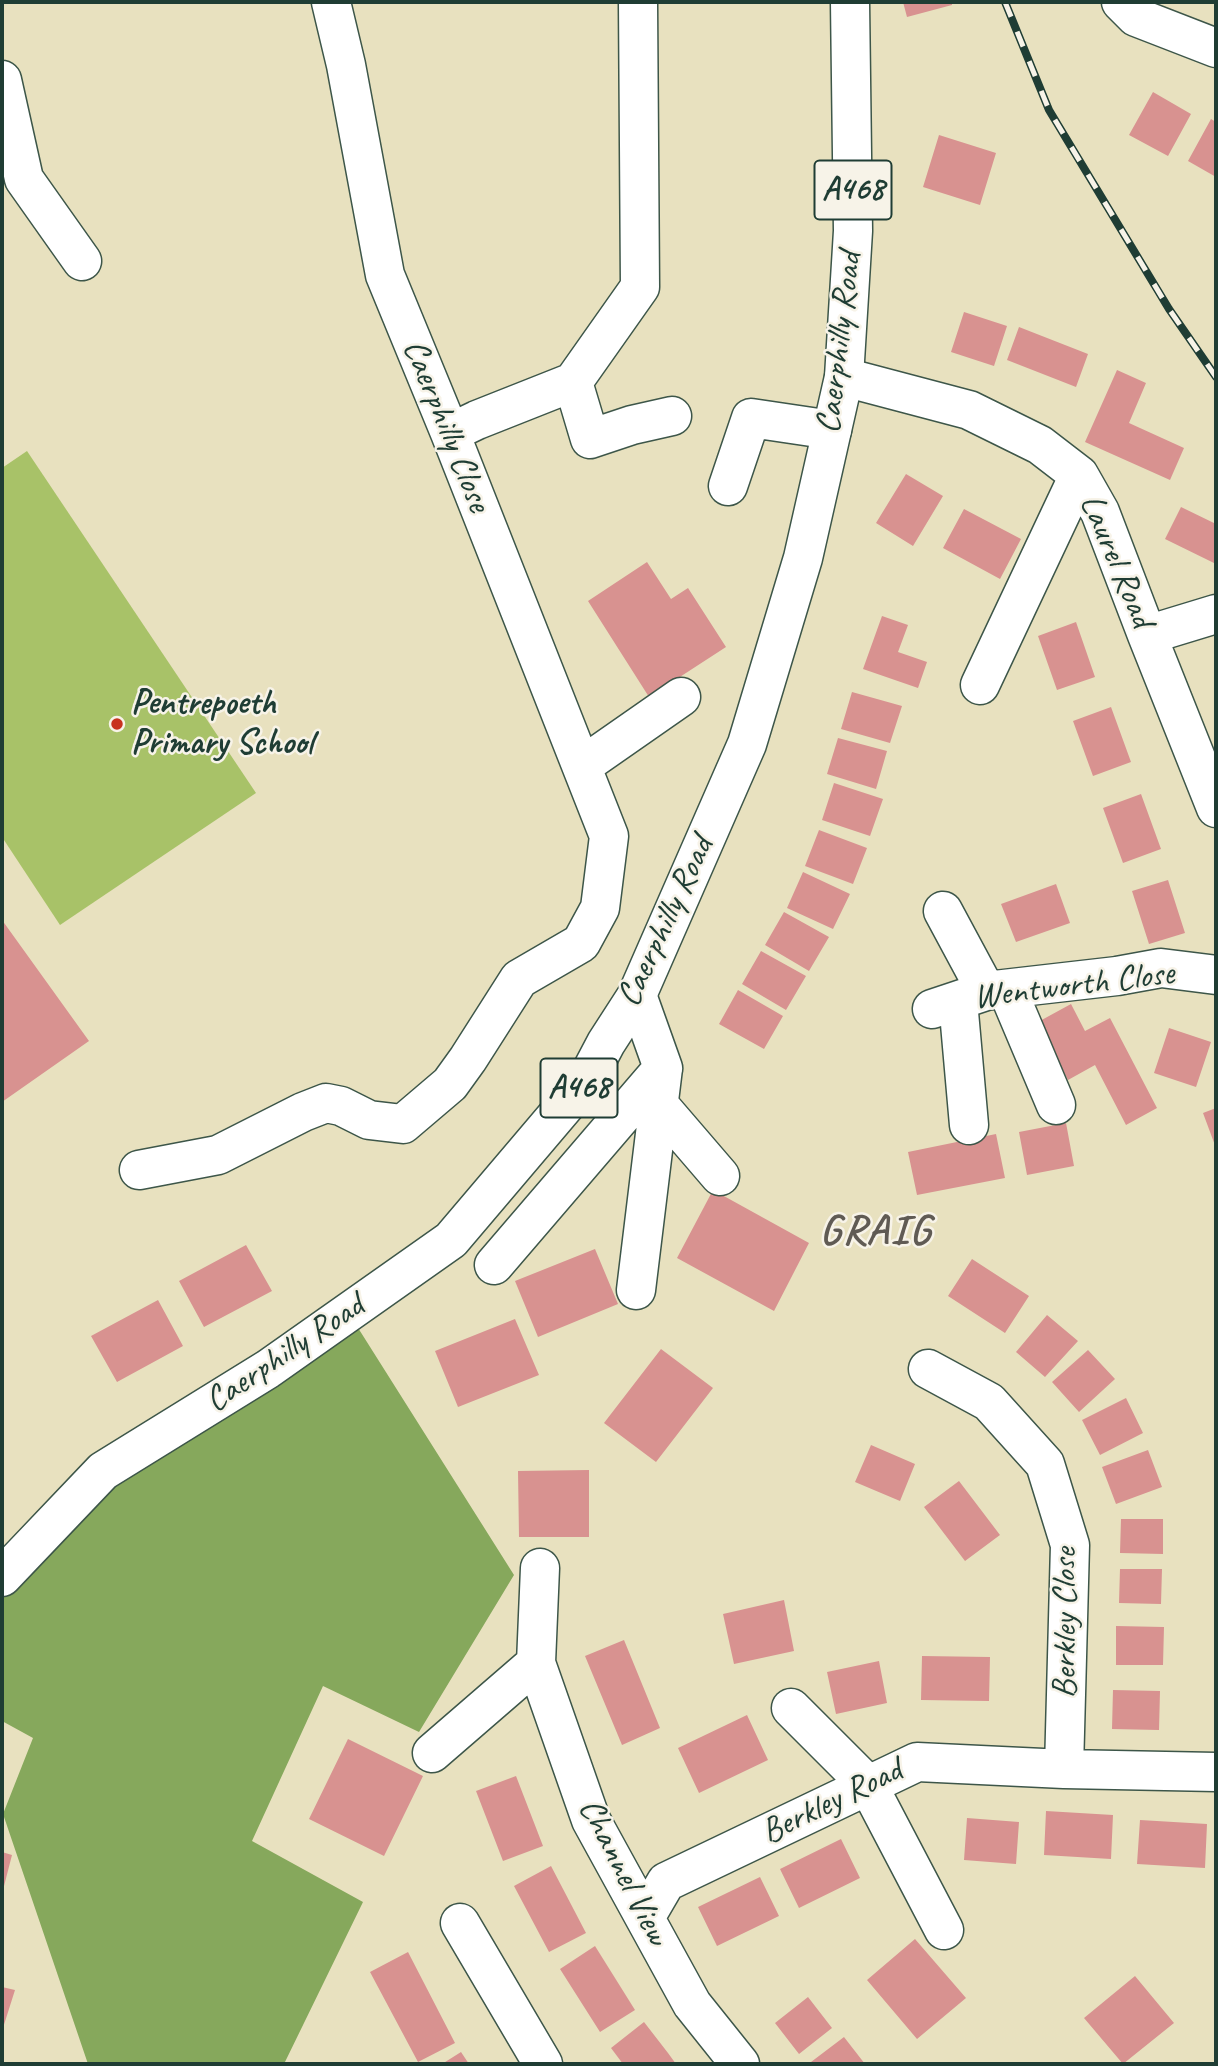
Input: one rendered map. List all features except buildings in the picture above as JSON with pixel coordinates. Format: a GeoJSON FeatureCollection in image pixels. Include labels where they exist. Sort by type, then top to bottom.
{"type":"FeatureCollection","features":[{"type":"Feature","properties":{"kind":"street","name":"Caerphilly Close"},"geometry":{"type":"LineString","coordinates":[[139,1170],[218,1155],[326,1103],[341,1106],[369,1120],[403,1124],[450,1084],[519,979],[581,943],[600,908],[609,835],[385,275],[346,65],[331,2]]}},
{"type":"Feature","properties":{"kind":"street"},"geometry":{"type":"LineString","coordinates":[[450,433],[573,382],[640,287],[638,2]]}},
{"type":"Feature","properties":{"kind":"street","name":"Caerphilly Road"},"geometry":{"type":"LineString","coordinates":[[2,1577],[103,1471],[268,1369],[451,1240],[586,1081],[606,1043],[637,995],[747,744],[803,558],[844,377],[853,231],[850,2]]}},
{"type":"Feature","properties":{"kind":"street"},"geometry":{"type":"LineString","coordinates":[[1121,2],[1136,18],[1216,48]]}},
{"type":"Feature","properties":{"kind":"street"},"geometry":{"type":"LineString","coordinates":[[2,80],[13,182],[82,261]]}},
{"type":"Feature","properties":{"kind":"street","name":"Laurel Road"},"geometry":{"type":"LineString","coordinates":[[844,377],[969,410],[1040,445],[1079,475],[1100,512],[1216,808]]}},
{"type":"Feature","properties":{"kind":"street"},"geometry":{"type":"LineString","coordinates":[[573,382],[590,439],[632,425],[672,416]]}},
{"type":"Feature","properties":{"kind":"street"},"geometry":{"type":"LineString","coordinates":[[728,486],[751,418],[832,430]]}},
{"type":"Feature","properties":{"kind":"street"},"geometry":{"type":"LineString","coordinates":[[980,685],[1079,475]]}},
{"type":"Feature","properties":{"kind":"street"},"geometry":{"type":"LineString","coordinates":[[1147,635],[1216,614]]}},
{"type":"Feature","properties":{"kind":"street"},"geometry":{"type":"LineString","coordinates":[[582,766],[681,697]]}},
{"type":"Feature","properties":{"kind":"street"},"geometry":{"type":"LineString","coordinates":[[943,911],[971,998],[969,1125]]}},
{"type":"Feature","properties":{"kind":"street","name":"Wentworth Close"},"geometry":{"type":"LineString","coordinates":[[971,998],[1161,968],[1216,975]]}},
{"type":"Feature","properties":{"kind":"street"},"geometry":{"type":"LineString","coordinates":[[637,995],[661,1086],[720,1176]]}},
{"type":"Feature","properties":{"kind":"street"},"geometry":{"type":"LineString","coordinates":[[971,998],[1056,1105]]}},
{"type":"Feature","properties":{"kind":"street"},"geometry":{"type":"LineString","coordinates":[[494,1265],[661,1086]]}},
{"type":"Feature","properties":{"kind":"street"},"geometry":{"type":"LineString","coordinates":[[636,1290],[661,1086]]}},
{"type":"Feature","properties":{"kind":"street","name":"Berkley Close"},"geometry":{"type":"LineString","coordinates":[[928,1368],[989,1402],[1045,1464],[1070,1545],[1064,1769]]}},
{"type":"Feature","properties":{"kind":"street"},"geometry":{"type":"LineString","coordinates":[[432,1753],[536,1663],[540,1568]]}},
{"type":"Feature","properties":{"kind":"street","name":"Channel View"},"geometry":{"type":"LineString","coordinates":[[536,1663],[591,1820],[692,2004],[740,2064]]}},
{"type":"Feature","properties":{"kind":"street"},"geometry":{"type":"LineString","coordinates":[[791,1708],[868,1785],[944,1930]]}},
{"type":"Feature","properties":{"kind":"street","name":"Berkley Road"},"geometry":{"type":"LineString","coordinates":[[645,1918],[666,1882],[917,1762],[1216,1772]]}},
{"type":"Feature","properties":{"kind":"street"},"geometry":{"type":"LineString","coordinates":[[460,1923],[543,2064]]}},
{"type":"Feature","properties":{"kind":"green space"},"geometry":{"type":"Polygon","coordinates":[[[27,451],[256,793],[60,925],[2,837],[2,468],[27,451]]]}},
{"type":"Feature","properties":{"kind":"green space"},"geometry":{"type":"Polygon","coordinates":[[[348,1312],[514,1575],[419,1732],[323,1686],[252,1841],[363,1902],[284,2064],[88,2064],[3,1814],[33,1738],[2,1721],[2,1577],[103,1471],[348,1312]]]}},
{"type":"Feature","properties":{"kind":"railway"},"geometry":{"type":"LineString","coordinates":[[1005,2],[1049,110],[1169,309],[1216,377]]}},
{"type":"Feature","properties":{"kind":"place","name":"Pentrepoeth Primary School"},"geometry":{"type":"Point","coordinates":[117,724]}},
{"type":"Feature","properties":{"kind":"district","name":"GRAIG"},"geometry":{"type":"Point","coordinates":[876,1232]}}]}
